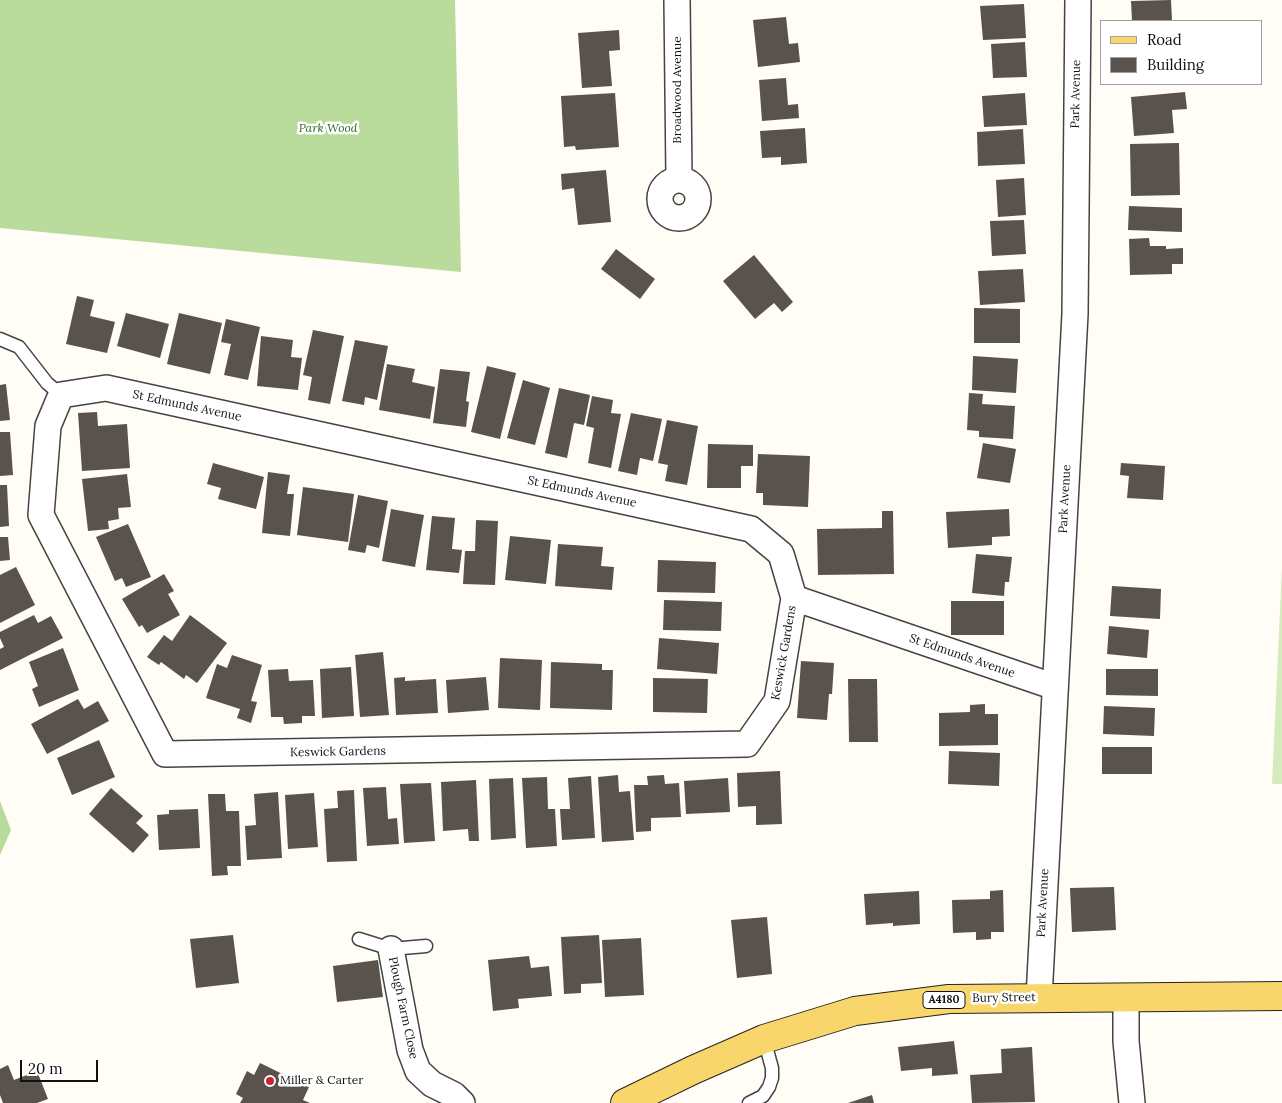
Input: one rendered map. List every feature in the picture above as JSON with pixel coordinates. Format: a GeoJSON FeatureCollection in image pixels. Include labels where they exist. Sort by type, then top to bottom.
{"type":"FeatureCollection","features":[{"type":"Feature","properties":{"kind":"main road","name":"Bury Street"},"geometry":{"type":"LineString","coordinates":[[626,1103],[693,1070],[764,1039],[855,1011],[949,1000],[1282,996]]}},
{"type":"Feature","properties":{"kind":"street","name":"Broadwood Avenue"},"geometry":{"type":"LineString","coordinates":[[677,0],[679,179]]}},
{"type":"Feature","properties":{"kind":"street","name":"Park Avenue"},"geometry":{"type":"LineString","coordinates":[[1039,998],[1075,314],[1078,0]]}},
{"type":"Feature","properties":{"kind":"street","name":"St Edmunds Avenue"},"geometry":{"type":"LineString","coordinates":[[61,394],[106,388],[751,529],[781,554],[794,598],[1055,687]]}},
{"type":"Feature","properties":{"kind":"street","name":"Keswick Gardens"},"geometry":{"type":"LineString","coordinates":[[61,394],[48,426],[41,515],[164,754],[747,744],[777,701],[794,598]]}},
{"type":"Feature","properties":{"kind":"street","name":"Plough Farm Close"},"geometry":{"type":"LineString","coordinates":[[391,949],[410,1050],[418,1071],[432,1084],[454,1095],[462,1103]]}},
{"type":"Feature","properties":{"kind":"street"},"geometry":{"type":"LineString","coordinates":[[1126,998],[1126,1041],[1132,1103]]}},
{"type":"Feature","properties":{"kind":"lane"},"geometry":{"type":"LineString","coordinates":[[0,339],[19,347],[47,383],[61,394]]}},
{"type":"Feature","properties":{"kind":"lane"},"geometry":{"type":"LineString","coordinates":[[359,939],[391,949],[426,946]]}},
{"type":"Feature","properties":{"kind":"lane"},"geometry":{"type":"LineString","coordinates":[[749,1103],[763,1096],[772,1078],[772,1068],[764,1039]]}},
{"type":"Feature","properties":{"kind":"green space","name":"Park Wood"},"geometry":{"type":"Polygon","coordinates":[[[0,0],[455,0],[461,272],[0,228],[0,0]]]}},
{"type":"Feature","properties":{"kind":"green space"},"geometry":{"type":"Polygon","coordinates":[[[1282,567],[1282,784],[1272,784],[1282,567]]]}},
{"type":"Feature","properties":{"kind":"green space"},"geometry":{"type":"Polygon","coordinates":[[[0,801],[11,830],[0,855],[0,801]]]}},
{"type":"Feature","properties":{"kind":"building"},"geometry":{"type":"Polygon","coordinates":[[[1171,0],[1172,20],[1132,20],[1131,1],[1171,0]]]}},
{"type":"Feature","properties":{"kind":"building"},"geometry":{"type":"Polygon","coordinates":[[[1024,4],[1026,38],[983,40],[980,6],[1024,4]]]}},
{"type":"Feature","properties":{"kind":"building"},"geometry":{"type":"Polygon","coordinates":[[[786,17],[789,44],[798,43],[800,62],[758,67],[753,20],[786,17]]]}},
{"type":"Feature","properties":{"kind":"building"},"geometry":{"type":"Polygon","coordinates":[[[619,30],[620,50],[609,51],[612,86],[582,88],[578,33],[619,30]]]}},
{"type":"Feature","properties":{"kind":"building"},"geometry":{"type":"Polygon","coordinates":[[[1025,42],[1027,77],[993,78],[991,44],[1025,42]]]}},
{"type":"Feature","properties":{"kind":"building"},"geometry":{"type":"Polygon","coordinates":[[[786,78],[788,105],[798,104],[799,118],[762,121],[759,80],[786,78]]]}},
{"type":"Feature","properties":{"kind":"building"},"geometry":{"type":"Polygon","coordinates":[[[1185,92],[1187,109],[1172,110],[1174,133],[1134,136],[1131,97],[1185,92]]]}},
{"type":"Feature","properties":{"kind":"building"},"geometry":{"type":"Polygon","coordinates":[[[615,93],[619,147],[576,150],[575,146],[564,147],[561,96],[615,93]]]}},
{"type":"Feature","properties":{"kind":"building"},"geometry":{"type":"Polygon","coordinates":[[[1025,93],[1027,125],[984,127],[982,96],[1025,93]]]}},
{"type":"Feature","properties":{"kind":"building"},"geometry":{"type":"Polygon","coordinates":[[[805,128],[807,163],[781,165],[781,157],[762,158],[760,131],[805,128]]]}},
{"type":"Feature","properties":{"kind":"building"},"geometry":{"type":"Polygon","coordinates":[[[1023,129],[1025,164],[978,166],[977,132],[1023,129]]]}},
{"type":"Feature","properties":{"kind":"building"},"geometry":{"type":"Polygon","coordinates":[[[1179,143],[1180,195],[1131,196],[1130,144],[1179,143]]]}},
{"type":"Feature","properties":{"kind":"building"},"geometry":{"type":"Polygon","coordinates":[[[606,170],[611,222],[578,225],[574,188],[562,190],[561,174],[606,170]]]}},
{"type":"Feature","properties":{"kind":"building"},"geometry":{"type":"Polygon","coordinates":[[[1024,178],[1026,215],[998,217],[996,180],[1024,178]]]}},
{"type":"Feature","properties":{"kind":"building"},"geometry":{"type":"Polygon","coordinates":[[[1129,206],[1182,208],[1182,232],[1128,230],[1129,206]]]}},
{"type":"Feature","properties":{"kind":"building"},"geometry":{"type":"Polygon","coordinates":[[[1024,220],[1026,254],[992,256],[990,221],[1024,220]]]}},
{"type":"Feature","properties":{"kind":"building"},"geometry":{"type":"Polygon","coordinates":[[[1149,238],[1150,246],[1166,246],[1166,249],[1183,248],[1183,264],[1172,264],[1172,274],[1130,275],[1129,239],[1149,238]]]}},
{"type":"Feature","properties":{"kind":"building"},"geometry":{"type":"Polygon","coordinates":[[[616,249],[655,279],[640,299],[601,269],[616,249]]]}},
{"type":"Feature","properties":{"kind":"building"},"geometry":{"type":"Polygon","coordinates":[[[754,255],[793,302],[782,312],[774,303],[755,319],[723,281],[754,255]]]}},
{"type":"Feature","properties":{"kind":"building"},"geometry":{"type":"Polygon","coordinates":[[[1023,269],[1025,302],[980,305],[978,271],[1023,269]]]}},
{"type":"Feature","properties":{"kind":"building"},"geometry":{"type":"Polygon","coordinates":[[[77,296],[94,300],[90,316],[115,322],[107,353],[66,344],[77,296]]]}},
{"type":"Feature","properties":{"kind":"building"},"geometry":{"type":"Polygon","coordinates":[[[974,308],[1020,309],[1020,343],[974,343],[974,308]]]}},
{"type":"Feature","properties":{"kind":"building"},"geometry":{"type":"Polygon","coordinates":[[[126,313],[169,324],[160,358],[117,346],[126,313]]]}},
{"type":"Feature","properties":{"kind":"building"},"geometry":{"type":"Polygon","coordinates":[[[179,313],[222,323],[210,374],[167,364],[179,313]]]}},
{"type":"Feature","properties":{"kind":"building"},"geometry":{"type":"Polygon","coordinates":[[[226,319],[260,327],[248,380],[224,375],[231,344],[221,342],[226,319]]]}},
{"type":"Feature","properties":{"kind":"building"},"geometry":{"type":"Polygon","coordinates":[[[313,330],[344,336],[330,404],[308,400],[312,377],[303,375],[313,330]]]}},
{"type":"Feature","properties":{"kind":"building"},"geometry":{"type":"Polygon","coordinates":[[[261,336],[293,340],[291,357],[302,358],[298,390],[257,386],[261,336]]]}},
{"type":"Feature","properties":{"kind":"building"},"geometry":{"type":"Polygon","coordinates":[[[355,340],[388,346],[377,400],[365,397],[364,405],[342,401],[355,340]]]}},
{"type":"Feature","properties":{"kind":"building"},"geometry":{"type":"Polygon","coordinates":[[[973,356],[1018,359],[1016,393],[972,390],[973,356]]]}},
{"type":"Feature","properties":{"kind":"building"},"geometry":{"type":"Polygon","coordinates":[[[387,364],[415,369],[412,382],[435,387],[430,419],[379,410],[387,364]]]}},
{"type":"Feature","properties":{"kind":"building"},"geometry":{"type":"Polygon","coordinates":[[[487,366],[516,373],[500,439],[471,432],[487,366]]]}},
{"type":"Feature","properties":{"kind":"building"},"geometry":{"type":"Polygon","coordinates":[[[440,369],[470,372],[466,401],[469,402],[466,427],[433,423],[440,369]]]}},
{"type":"Feature","properties":{"kind":"building"},"geometry":{"type":"Polygon","coordinates":[[[523,380],[550,388],[535,445],[507,438],[523,380]]]}},
{"type":"Feature","properties":{"kind":"building"},"geometry":{"type":"Polygon","coordinates":[[[6,384],[10,420],[0,421],[0,385],[6,384]]]}},
{"type":"Feature","properties":{"kind":"building"},"geometry":{"type":"Polygon","coordinates":[[[559,388],[590,395],[584,425],[574,423],[567,458],[545,453],[559,388]]]}},
{"type":"Feature","properties":{"kind":"building"},"geometry":{"type":"Polygon","coordinates":[[[969,393],[983,394],[982,404],[1015,406],[1013,439],[979,437],[979,431],[967,430],[969,393]]]}},
{"type":"Feature","properties":{"kind":"building"},"geometry":{"type":"Polygon","coordinates":[[[592,396],[613,400],[611,413],[621,414],[611,468],[588,463],[594,428],[586,426],[592,396]]]}},
{"type":"Feature","properties":{"kind":"building"},"geometry":{"type":"Polygon","coordinates":[[[97,412],[98,426],[127,424],[130,468],[82,471],[78,413],[97,412]]]}},
{"type":"Feature","properties":{"kind":"building"},"geometry":{"type":"Polygon","coordinates":[[[631,413],[662,419],[653,461],[640,458],[637,475],[618,471],[631,413]]]}},
{"type":"Feature","properties":{"kind":"building"},"geometry":{"type":"Polygon","coordinates":[[[667,420],[698,426],[687,485],[665,481],[668,465],[658,463],[667,420]]]}},
{"type":"Feature","properties":{"kind":"building"},"geometry":{"type":"Polygon","coordinates":[[[0,432],[10,432],[13,475],[0,476],[0,432]]]}},
{"type":"Feature","properties":{"kind":"building"},"geometry":{"type":"Polygon","coordinates":[[[983,443],[1016,449],[1010,483],[977,478],[983,443]]]}},
{"type":"Feature","properties":{"kind":"building"},"geometry":{"type":"Polygon","coordinates":[[[708,444],[753,445],[753,466],[741,466],[741,488],[707,488],[708,444]]]}},
{"type":"Feature","properties":{"kind":"building"},"geometry":{"type":"Polygon","coordinates":[[[758,454],[810,456],[808,507],[763,505],[763,493],[756,493],[758,454]]]}},
{"type":"Feature","properties":{"kind":"building"},"geometry":{"type":"Polygon","coordinates":[[[213,463],[264,477],[256,509],[218,499],[221,488],[207,484],[213,463]]]}},
{"type":"Feature","properties":{"kind":"building"},"geometry":{"type":"Polygon","coordinates":[[[1121,463],[1165,466],[1163,500],[1127,498],[1129,476],[1120,475],[1121,463]]]}},
{"type":"Feature","properties":{"kind":"building"},"geometry":{"type":"Polygon","coordinates":[[[268,472],[290,475],[287,494],[294,494],[290,536],[262,533],[268,472]]]}},
{"type":"Feature","properties":{"kind":"building"},"geometry":{"type":"Polygon","coordinates":[[[127,474],[131,507],[118,508],[119,519],[108,521],[109,529],[88,531],[82,479],[127,474]]]}},
{"type":"Feature","properties":{"kind":"building"},"geometry":{"type":"Polygon","coordinates":[[[0,485],[7,485],[9,526],[0,527],[0,485]]]}},
{"type":"Feature","properties":{"kind":"building"},"geometry":{"type":"Polygon","coordinates":[[[303,487],[354,494],[348,542],[297,535],[303,487]]]}},
{"type":"Feature","properties":{"kind":"building"},"geometry":{"type":"Polygon","coordinates":[[[358,495],[388,501],[379,548],[367,545],[365,553],[348,550],[358,495]]]}},
{"type":"Feature","properties":{"kind":"building"},"geometry":{"type":"Polygon","coordinates":[[[391,509],[424,515],[415,567],[382,561],[391,509]]]}},
{"type":"Feature","properties":{"kind":"building"},"geometry":{"type":"Polygon","coordinates":[[[1009,509],[1010,536],[992,537],[992,545],[948,548],[946,512],[1009,509]]]}},
{"type":"Feature","properties":{"kind":"building"},"geometry":{"type":"Polygon","coordinates":[[[882,511],[893,511],[894,574],[818,575],[817,529],[882,528],[882,511]]]}},
{"type":"Feature","properties":{"kind":"building"},"geometry":{"type":"Polygon","coordinates":[[[432,516],[455,518],[452,549],[462,550],[459,573],[426,570],[432,516]]]}},
{"type":"Feature","properties":{"kind":"building"},"geometry":{"type":"Polygon","coordinates":[[[476,520],[498,521],[495,585],[463,584],[465,551],[475,551],[476,520]]]}},
{"type":"Feature","properties":{"kind":"building"},"geometry":{"type":"Polygon","coordinates":[[[128,524],[151,577],[126,587],[122,578],[115,581],[96,537],[128,524]]]}},
{"type":"Feature","properties":{"kind":"building"},"geometry":{"type":"Polygon","coordinates":[[[510,536],[551,540],[546,584],[505,580],[510,536]]]}},
{"type":"Feature","properties":{"kind":"building"},"geometry":{"type":"Polygon","coordinates":[[[0,537],[8,537],[10,560],[0,561],[0,537]]]}},
{"type":"Feature","properties":{"kind":"building"},"geometry":{"type":"Polygon","coordinates":[[[558,544],[603,547],[601,566],[614,567],[612,590],[555,586],[558,544]]]}},
{"type":"Feature","properties":{"kind":"building"},"geometry":{"type":"Polygon","coordinates":[[[976,554],[1012,557],[1009,582],[1005,582],[1004,596],[972,593],[976,554]]]}},
{"type":"Feature","properties":{"kind":"building"},"geometry":{"type":"Polygon","coordinates":[[[658,560],[716,562],[715,593],[657,592],[658,560]]]}},
{"type":"Feature","properties":{"kind":"building"},"geometry":{"type":"Polygon","coordinates":[[[16,567],[35,605],[0,623],[0,575],[16,567]]]}},
{"type":"Feature","properties":{"kind":"building"},"geometry":{"type":"Polygon","coordinates":[[[164,574],[174,591],[168,594],[180,615],[147,633],[142,625],[139,627],[122,599],[164,574]]]}},
{"type":"Feature","properties":{"kind":"building"},"geometry":{"type":"Polygon","coordinates":[[[1112,586],[1161,589],[1160,619],[1110,616],[1112,586]]]}},
{"type":"Feature","properties":{"kind":"building"},"geometry":{"type":"Polygon","coordinates":[[[664,600],[722,602],[721,631],[663,630],[664,600]]]}},
{"type":"Feature","properties":{"kind":"building"},"geometry":{"type":"Polygon","coordinates":[[[951,601],[1004,601],[1004,635],[951,635],[951,601]]]}},
{"type":"Feature","properties":{"kind":"building"},"geometry":{"type":"Polygon","coordinates":[[[34,615],[38,623],[51,616],[63,638],[0,670],[0,649],[4,647],[0,638],[0,632],[34,615]]]}},
{"type":"Feature","properties":{"kind":"building"},"geometry":{"type":"Polygon","coordinates":[[[190,615],[227,643],[197,683],[186,675],[184,679],[161,662],[159,665],[147,657],[164,635],[172,641],[190,615]]]}},
{"type":"Feature","properties":{"kind":"building"},"geometry":{"type":"Polygon","coordinates":[[[1109,626],[1149,630],[1147,658],[1107,654],[1109,626]]]}},
{"type":"Feature","properties":{"kind":"building"},"geometry":{"type":"Polygon","coordinates":[[[659,638],[719,643],[717,674],[657,669],[659,638]]]}},
{"type":"Feature","properties":{"kind":"building"},"geometry":{"type":"Polygon","coordinates":[[[63,648],[79,690],[39,707],[32,689],[38,686],[29,662],[63,648]]]}},
{"type":"Feature","properties":{"kind":"building"},"geometry":{"type":"Polygon","coordinates":[[[383,652],[389,715],[360,717],[355,655],[383,652]]]}},
{"type":"Feature","properties":{"kind":"building"},"geometry":{"type":"Polygon","coordinates":[[[232,655],[262,665],[251,701],[257,702],[251,723],[237,718],[240,709],[206,698],[217,664],[227,668],[232,655]]]}},
{"type":"Feature","properties":{"kind":"building"},"geometry":{"type":"Polygon","coordinates":[[[500,658],[542,660],[540,710],[498,708],[500,658]]]}},
{"type":"Feature","properties":{"kind":"building"},"geometry":{"type":"Polygon","coordinates":[[[801,661],[834,663],[832,694],[829,694],[827,720],[797,718],[801,661]]]}},
{"type":"Feature","properties":{"kind":"building"},"geometry":{"type":"Polygon","coordinates":[[[551,662],[602,664],[602,670],[613,670],[612,710],[550,708],[551,662]]]}},
{"type":"Feature","properties":{"kind":"building"},"geometry":{"type":"Polygon","coordinates":[[[351,667],[354,716],[322,718],[320,669],[351,667]]]}},
{"type":"Feature","properties":{"kind":"building"},"geometry":{"type":"Polygon","coordinates":[[[288,669],[289,681],[313,680],[315,716],[302,716],[302,723],[284,724],[283,717],[271,717],[268,670],[288,669]]]}},
{"type":"Feature","properties":{"kind":"building"},"geometry":{"type":"Polygon","coordinates":[[[1106,669],[1158,669],[1158,696],[1106,695],[1106,669]]]}},
{"type":"Feature","properties":{"kind":"building"},"geometry":{"type":"Polygon","coordinates":[[[405,677],[405,681],[436,679],[438,713],[396,715],[394,678],[405,677]]]}},
{"type":"Feature","properties":{"kind":"building"},"geometry":{"type":"Polygon","coordinates":[[[486,677],[489,710],[448,713],[446,680],[486,677]]]}},
{"type":"Feature","properties":{"kind":"building"},"geometry":{"type":"Polygon","coordinates":[[[653,678],[708,679],[707,713],[653,712],[653,678]]]}},
{"type":"Feature","properties":{"kind":"building"},"geometry":{"type":"Polygon","coordinates":[[[848,679],[877,679],[878,742],[849,742],[848,679]]]}},
{"type":"Feature","properties":{"kind":"building"},"geometry":{"type":"Polygon","coordinates":[[[78,699],[84,709],[98,701],[109,721],[47,754],[31,724],[78,699]]]}},
{"type":"Feature","properties":{"kind":"building"},"geometry":{"type":"Polygon","coordinates":[[[985,704],[985,714],[998,714],[998,745],[939,746],[939,713],[970,712],[970,705],[985,704]]]}},
{"type":"Feature","properties":{"kind":"building"},"geometry":{"type":"Polygon","coordinates":[[[1104,706],[1155,708],[1154,736],[1103,734],[1104,706]]]}},
{"type":"Feature","properties":{"kind":"building"},"geometry":{"type":"Polygon","coordinates":[[[99,740],[115,777],[72,795],[57,758],[99,740]]]}},
{"type":"Feature","properties":{"kind":"building"},"geometry":{"type":"Polygon","coordinates":[[[1102,747],[1152,747],[1152,774],[1102,774],[1102,747]]]}},
{"type":"Feature","properties":{"kind":"building"},"geometry":{"type":"Polygon","coordinates":[[[949,751],[1000,753],[999,786],[948,784],[949,751]]]}},
{"type":"Feature","properties":{"kind":"building"},"geometry":{"type":"Polygon","coordinates":[[[780,771],[782,824],[756,825],[756,806],[738,807],[737,773],[780,771]]]}},
{"type":"Feature","properties":{"kind":"building"},"geometry":{"type":"Polygon","coordinates":[[[618,775],[619,792],[630,791],[634,840],[602,842],[598,777],[618,775]]]}},
{"type":"Feature","properties":{"kind":"building"},"geometry":{"type":"Polygon","coordinates":[[[664,775],[665,784],[679,783],[681,817],[651,818],[651,831],[636,832],[634,785],[648,785],[647,776],[664,775]]]}},
{"type":"Feature","properties":{"kind":"building"},"geometry":{"type":"Polygon","coordinates":[[[591,776],[595,838],[562,840],[560,809],[570,809],[568,778],[591,776]]]}},
{"type":"Feature","properties":{"kind":"building"},"geometry":{"type":"Polygon","coordinates":[[[547,777],[548,809],[555,809],[557,846],[526,848],[522,778],[547,777]]]}},
{"type":"Feature","properties":{"kind":"building"},"geometry":{"type":"Polygon","coordinates":[[[513,778],[516,838],[491,840],[489,779],[513,778]]]}},
{"type":"Feature","properties":{"kind":"building"},"geometry":{"type":"Polygon","coordinates":[[[728,778],[730,812],[686,814],[684,781],[728,778]]]}},
{"type":"Feature","properties":{"kind":"building"},"geometry":{"type":"Polygon","coordinates":[[[476,780],[479,841],[469,841],[468,829],[443,831],[441,782],[476,780]]]}},
{"type":"Feature","properties":{"kind":"building"},"geometry":{"type":"Polygon","coordinates":[[[431,783],[435,841],[404,843],[400,784],[431,783]]]}},
{"type":"Feature","properties":{"kind":"building"},"geometry":{"type":"Polygon","coordinates":[[[386,787],[388,819],[397,818],[399,844],[367,846],[363,788],[386,787]]]}},
{"type":"Feature","properties":{"kind":"building"},"geometry":{"type":"Polygon","coordinates":[[[111,788],[143,816],[136,823],[149,835],[133,853],[89,814],[111,788]]]}},
{"type":"Feature","properties":{"kind":"building"},"geometry":{"type":"Polygon","coordinates":[[[354,790],[357,861],[327,862],[324,809],[338,808],[337,791],[354,790]]]}},
{"type":"Feature","properties":{"kind":"building"},"geometry":{"type":"Polygon","coordinates":[[[278,792],[282,858],[247,860],[245,826],[256,825],[254,794],[278,792]]]}},
{"type":"Feature","properties":{"kind":"building"},"geometry":{"type":"Polygon","coordinates":[[[314,793],[318,847],[288,849],[285,795],[314,793]]]}},
{"type":"Feature","properties":{"kind":"building"},"geometry":{"type":"Polygon","coordinates":[[[208,794],[225,794],[226,811],[239,811],[241,866],[227,866],[228,875],[212,876],[208,794]]]}},
{"type":"Feature","properties":{"kind":"building"},"geometry":{"type":"Polygon","coordinates":[[[198,809],[200,848],[159,850],[157,815],[169,814],[169,810],[198,809]]]}},
{"type":"Feature","properties":{"kind":"building"},"geometry":{"type":"Polygon","coordinates":[[[1114,887],[1116,930],[1072,932],[1070,888],[1114,887]]]}},
{"type":"Feature","properties":{"kind":"building"},"geometry":{"type":"Polygon","coordinates":[[[1003,890],[1004,932],[991,932],[991,939],[976,940],[976,932],[953,933],[952,900],[990,899],[990,891],[1003,890]]]}},
{"type":"Feature","properties":{"kind":"building"},"geometry":{"type":"Polygon","coordinates":[[[919,891],[920,924],[866,925],[864,894],[919,891]]]}},
{"type":"Feature","properties":{"kind":"building"},"geometry":{"type":"Polygon","coordinates":[[[767,917],[772,974],[737,978],[731,920],[767,917]]]}},
{"type":"Feature","properties":{"kind":"building"},"geometry":{"type":"Polygon","coordinates":[[[233,935],[239,983],[196,988],[190,939],[233,935]]]}},
{"type":"Feature","properties":{"kind":"building"},"geometry":{"type":"Polygon","coordinates":[[[599,935],[602,983],[581,984],[581,993],[564,994],[561,937],[599,935]]]}},
{"type":"Feature","properties":{"kind":"building"},"geometry":{"type":"Polygon","coordinates":[[[641,938],[644,995],[605,997],[602,940],[641,938]]]}},
{"type":"Feature","properties":{"kind":"building"},"geometry":{"type":"Polygon","coordinates":[[[529,956],[531,968],[549,966],[552,996],[518,999],[519,1008],[493,1011],[488,960],[529,956]]]}},
{"type":"Feature","properties":{"kind":"building"},"geometry":{"type":"Polygon","coordinates":[[[378,960],[383,997],[337,1002],[333,966],[378,960]]]}},
{"type":"Feature","properties":{"kind":"building"},"geometry":{"type":"Polygon","coordinates":[[[954,1041],[958,1074],[932,1076],[932,1068],[901,1071],[898,1047],[954,1041]]]}},
{"type":"Feature","properties":{"kind":"building"},"geometry":{"type":"Polygon","coordinates":[[[1032,1047],[1035,1102],[972,1103],[970,1075],[1002,1073],[1001,1049],[1032,1047]]]}},
{"type":"Feature","properties":{"kind":"building","name":"Miller & Carter"},"geometry":{"type":"Polygon","coordinates":[[[260,1063],[309,1087],[303,1100],[310,1103],[240,1103],[243,1098],[236,1094],[247,1071],[254,1075],[260,1063]]]}},
{"type":"Feature","properties":{"kind":"building"},"geometry":{"type":"Polygon","coordinates":[[[8,1065],[14,1080],[37,1071],[48,1099],[37,1103],[3,1103],[0,1095],[0,1069],[8,1065]]]}},
{"type":"Feature","properties":{"kind":"building"},"geometry":{"type":"Polygon","coordinates":[[[872,1095],[874,1103],[848,1103],[872,1095]]]}},
{"type":"Feature","properties":{"kind":"place","name":"Miller & Carter"},"geometry":{"type":"Point","coordinates":[270,1081]}}]}
